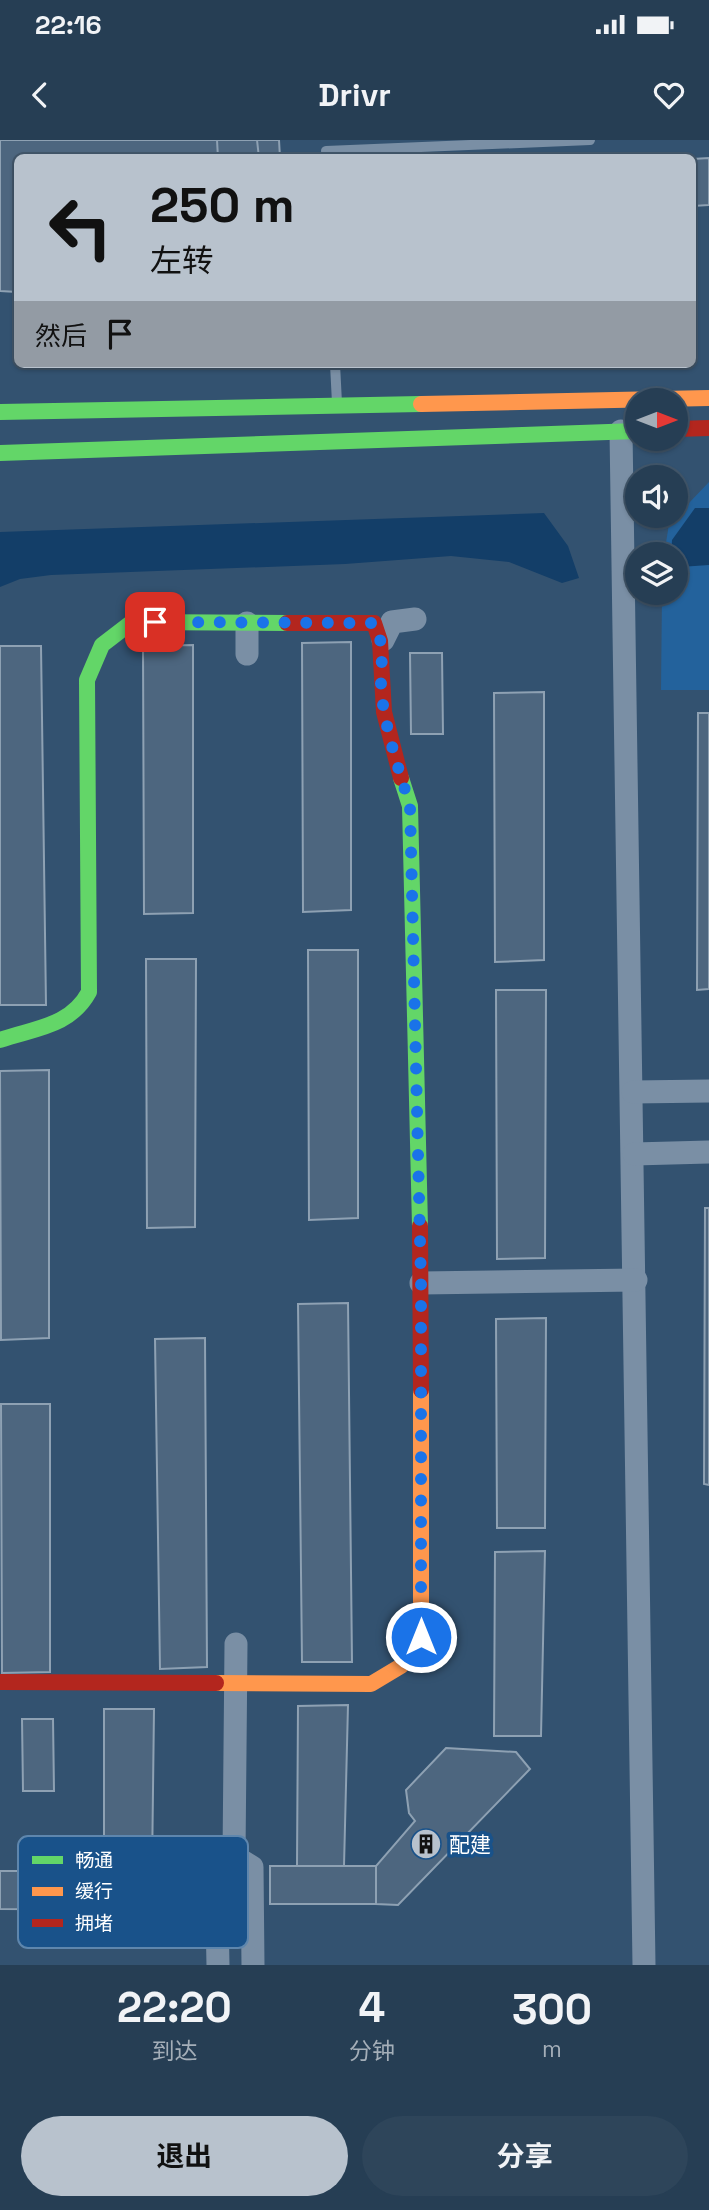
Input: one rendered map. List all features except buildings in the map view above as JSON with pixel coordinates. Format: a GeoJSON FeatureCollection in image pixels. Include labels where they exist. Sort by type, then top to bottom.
{"type":"FeatureCollection","features":[{"type":"Feature","properties":{"kind":"street"},"geometry":{"type":"LineString","coordinates":[[0,412],[709,398]]}},
{"type":"Feature","properties":{"kind":"street"},"geometry":{"type":"LineString","coordinates":[[688,429],[709,428]]}},
{"type":"Feature","properties":{"kind":"street"},"geometry":{"type":"LineString","coordinates":[[0,453],[625,431]]}},
{"type":"Feature","properties":{"kind":"street"},"geometry":{"type":"LineString","coordinates":[[629,452],[633,1092],[644,1965]]}},
{"type":"Feature","properties":{"kind":"street"},"geometry":{"type":"LineString","coordinates":[[0,1682],[371,1684],[395,1674],[410,1660],[421,1637],[421,1283],[410,806],[388,734],[381,695],[383,640],[392,622],[415,619]]}},
{"type":"Feature","properties":{"kind":"street"},"geometry":{"type":"LineString","coordinates":[[0,1040],[68,1019],[84,1006],[89,992],[87,680],[93,656],[119,628],[132,622],[374,623],[383,640]]}},
{"type":"Feature","properties":{"kind":"street"},"geometry":{"type":"LineString","coordinates":[[247,623],[247,654]]}},
{"type":"Feature","properties":{"kind":"street"},"geometry":{"type":"LineString","coordinates":[[633,1092],[709,1091]]}},
{"type":"Feature","properties":{"kind":"street"},"geometry":{"type":"LineString","coordinates":[[634,1154],[709,1152]]}},
{"type":"Feature","properties":{"kind":"street"},"geometry":{"type":"LineString","coordinates":[[421,1283],[636,1280]]}},
{"type":"Feature","properties":{"kind":"street"},"geometry":{"type":"LineString","coordinates":[[234,1836],[236,1644]]}},
{"type":"Feature","properties":{"kind":"street"},"geometry":{"type":"LineString","coordinates":[[248,1865],[252,1867],[253,1965]]}},
{"type":"Feature","properties":{"kind":"lane"},"geometry":{"type":"LineString","coordinates":[[326,150],[590,140]]}},
{"type":"Feature","properties":{"kind":"lane"},"geometry":{"type":"LineString","coordinates":[[335,368],[337,406]]}},
{"type":"Feature","properties":{"kind":"shaded area"},"geometry":{"type":"Polygon","coordinates":[[[709,482],[709,690],[661,690],[662,605],[688,605],[688,542],[666,542],[668,528],[688,528],[688,504],[709,482]]]}},
{"type":"Feature","properties":{"kind":"shaded area"},"geometry":{"type":"Polygon","coordinates":[[[695,508],[709,508],[709,565],[688,566],[688,542],[672,542],[681,528],[688,528],[688,518],[695,508]]]}},
{"type":"Feature","properties":{"kind":"shaded area"},"geometry":{"type":"Polygon","coordinates":[[[544,513],[568,546],[579,578],[562,583],[509,562],[451,556],[345,564],[51,575],[20,579],[0,587],[0,532],[544,513]]]}},
{"type":"Feature","properties":{"kind":"traffic: fast"},"geometry":{"type":"LineString","coordinates":[[0,412],[421,404]]}},
{"type":"Feature","properties":{"kind":"traffic: fast"},"geometry":{"type":"LineString","coordinates":[[0,453],[625,431]]}},
{"type":"Feature","properties":{"kind":"traffic: fast"},"geometry":{"type":"LineString","coordinates":[[0,1040],[50,1025],[72,1013],[89,992],[87,680],[102,645],[132,622],[287,623]]}},
{"type":"Feature","properties":{"kind":"traffic: fast"},"geometry":{"type":"LineString","coordinates":[[401,778],[410,806],[420,1226]]}},
{"type":"Feature","properties":{"kind":"traffic: slow"},"geometry":{"type":"LineString","coordinates":[[421,404],[709,398]]}},
{"type":"Feature","properties":{"kind":"traffic: slow"},"geometry":{"type":"LineString","coordinates":[[216,1683],[371,1684],[401,1666],[421,1637],[421,1390]]}},
{"type":"Feature","properties":{"kind":"traffic: jam"},"geometry":{"type":"LineString","coordinates":[[688,429],[709,428]]}},
{"type":"Feature","properties":{"kind":"traffic: jam"},"geometry":{"type":"LineString","coordinates":[[287,623],[374,623],[380,641],[384,712],[401,778]]}},
{"type":"Feature","properties":{"kind":"traffic: jam"},"geometry":{"type":"LineString","coordinates":[[420,1226],[421,1390]]}},
{"type":"Feature","properties":{"kind":"traffic: jam"},"geometry":{"type":"LineString","coordinates":[[0,1682],[216,1683]]}},
{"type":"Feature","properties":{"kind":"place","name":"配建"},"geometry":{"type":"Point","coordinates":[426,1844]}},
{"type":"Feature","properties":{"kind":"route"},"geometry":{"type":"LineString","coordinates":[[155,622],[374,623],[383,640],[381,695],[388,734],[410,806],[421,1283],[421,1637]]}}]}
